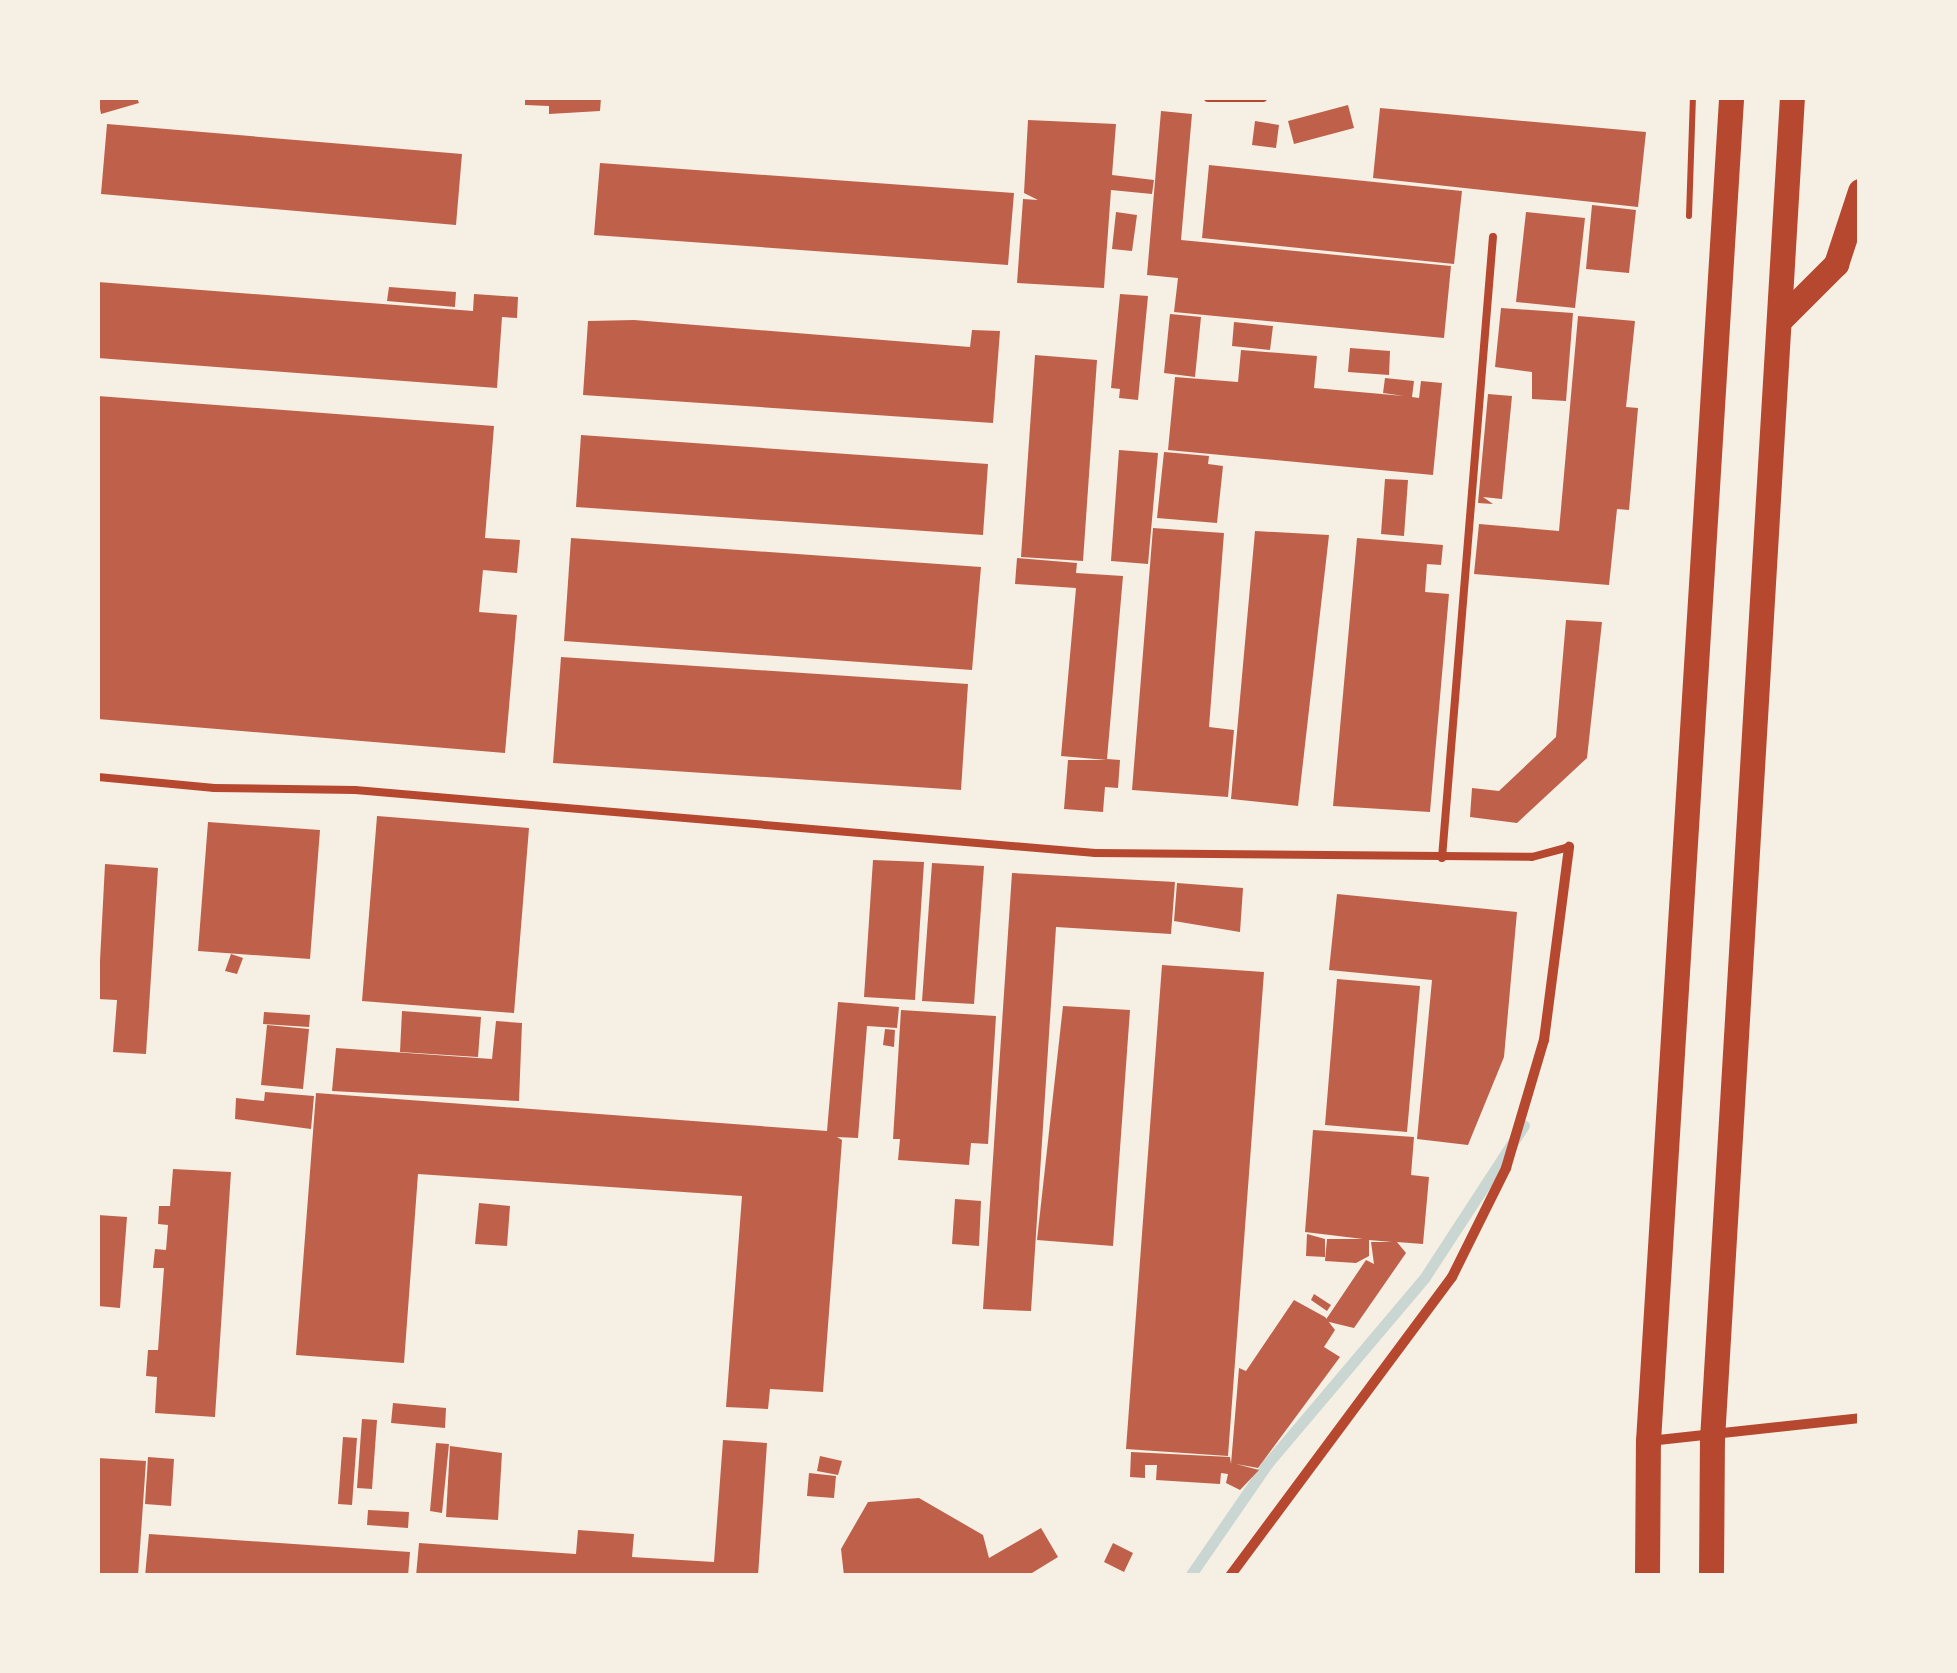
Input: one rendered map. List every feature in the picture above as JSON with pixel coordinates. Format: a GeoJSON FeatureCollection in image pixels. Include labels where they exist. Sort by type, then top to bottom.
{"type":"FeatureCollection","features":[{"type":"Feature","properties":{"kind":"highway"},"geometry":{"type":"LineString","coordinates":[[1647,1576],[1648,1441],[1731,98]]}},
{"type":"Feature","properties":{"kind":"highway"},"geometry":{"type":"LineString","coordinates":[[1711,1576],[1712,1438],[1792,98]]}},
{"type":"Feature","properties":{"kind":"highway"},"geometry":{"type":"LineString","coordinates":[[1778,322],[1836,264],[1860,191]]}},
{"type":"Feature","properties":{"kind":"street"},"geometry":{"type":"LineString","coordinates":[[1230,1576],[1452,1277],[1506,1168],[1544,1040],[1569,848]]}},
{"type":"Feature","properties":{"kind":"street"},"geometry":{"type":"LineString","coordinates":[[1648,1441],[1712,1438],[1860,1418]]}},
{"type":"Feature","properties":{"kind":"lane"},"geometry":{"type":"LineString","coordinates":[[1208,98],[1263,98]]}},
{"type":"Feature","properties":{"kind":"lane"},"geometry":{"type":"LineString","coordinates":[[1442,858],[1493,237]]}},
{"type":"Feature","properties":{"kind":"lane"},"geometry":{"type":"LineString","coordinates":[[98,776],[214,788],[355,790],[1095,852],[1532,858],[1569,848]]}},
{"type":"Feature","properties":{"kind":"path"},"geometry":{"type":"LineString","coordinates":[[1688,237],[1693,98]]}},
{"type":"Feature","properties":{"kind":"building"},"geometry":{"type":"Polygon","coordinates":[[[98,98],[137,98],[139,103],[101,114],[98,98]]]}},
{"type":"Feature","properties":{"kind":"building"},"geometry":{"type":"Polygon","coordinates":[[[525,98],[601,98],[600,111],[549,114],[549,106],[525,105],[525,98]]]}},
{"type":"Feature","properties":{"kind":"building"},"geometry":{"type":"Polygon","coordinates":[[[1348,105],[1354,128],[1294,144],[1288,121],[1348,105]]]}},
{"type":"Feature","properties":{"kind":"building"},"geometry":{"type":"Polygon","coordinates":[[[1380,108],[1646,132],[1638,207],[1373,178],[1380,108]]]}},
{"type":"Feature","properties":{"kind":"building"},"geometry":{"type":"Polygon","coordinates":[[[1161,111],[1192,114],[1181,240],[1451,266],[1444,338],[1174,312],[1178,278],[1147,275],[1161,111]]]}},
{"type":"Feature","properties":{"kind":"building"},"geometry":{"type":"Polygon","coordinates":[[[1028,120],[1116,124],[1112,175],[1154,180],[1152,194],[1111,190],[1104,288],[1017,283],[1023,199],[1038,200],[1024,193],[1028,120]]]}},
{"type":"Feature","properties":{"kind":"building"},"geometry":{"type":"Polygon","coordinates":[[[1255,121],[1279,125],[1276,148],[1252,145],[1255,121]]]}},
{"type":"Feature","properties":{"kind":"building"},"geometry":{"type":"Polygon","coordinates":[[[107,124],[462,154],[456,225],[101,194],[107,124]]]}},
{"type":"Feature","properties":{"kind":"building"},"geometry":{"type":"Polygon","coordinates":[[[600,163],[1014,193],[1008,265],[594,235],[600,163]]]}},
{"type":"Feature","properties":{"kind":"building"},"geometry":{"type":"Polygon","coordinates":[[[1209,165],[1462,191],[1454,264],[1202,238],[1209,165]]]}},
{"type":"Feature","properties":{"kind":"building"},"geometry":{"type":"Polygon","coordinates":[[[1592,205],[1636,210],[1629,273],[1586,269],[1592,205]]]}},
{"type":"Feature","properties":{"kind":"building"},"geometry":{"type":"Polygon","coordinates":[[[1116,212],[1137,215],[1132,251],[1112,249],[1116,212]]]}},
{"type":"Feature","properties":{"kind":"building"},"geometry":{"type":"Polygon","coordinates":[[[1526,212],[1585,218],[1575,308],[1516,302],[1526,212]]]}},
{"type":"Feature","properties":{"kind":"building"},"geometry":{"type":"Polygon","coordinates":[[[98,282],[473,311],[474,294],[518,297],[517,318],[502,317],[497,388],[98,358],[98,282]]]}},
{"type":"Feature","properties":{"kind":"building"},"geometry":{"type":"Polygon","coordinates":[[[389,287],[456,292],[455,307],[387,301],[389,287]]]}},
{"type":"Feature","properties":{"kind":"building"},"geometry":{"type":"Polygon","coordinates":[[[1120,294],[1148,296],[1138,400],[1119,398],[1120,389],[1111,388],[1120,294]]]}},
{"type":"Feature","properties":{"kind":"building"},"geometry":{"type":"Polygon","coordinates":[[[1501,308],[1573,313],[1566,401],[1532,399],[1532,372],[1495,367],[1501,308]]]}},
{"type":"Feature","properties":{"kind":"building"},"geometry":{"type":"Polygon","coordinates":[[[1170,314],[1201,317],[1195,377],[1164,373],[1170,314]]]}},
{"type":"Feature","properties":{"kind":"building"},"geometry":{"type":"Polygon","coordinates":[[[1578,316],[1635,321],[1626,407],[1638,408],[1629,510],[1617,509],[1609,585],[1474,574],[1479,524],[1559,531],[1578,316]]]}},
{"type":"Feature","properties":{"kind":"building"},"geometry":{"type":"Polygon","coordinates":[[[634,320],[970,347],[972,330],[1000,331],[993,423],[583,395],[588,321],[634,320]]]}},
{"type":"Feature","properties":{"kind":"building"},"geometry":{"type":"Polygon","coordinates":[[[1234,322],[1273,326],[1270,350],[1232,346],[1234,322]]]}},
{"type":"Feature","properties":{"kind":"building"},"geometry":{"type":"Polygon","coordinates":[[[1350,348],[1390,351],[1389,375],[1348,372],[1350,348]]]}},
{"type":"Feature","properties":{"kind":"building"},"geometry":{"type":"Polygon","coordinates":[[[1241,350],[1317,356],[1314,388],[1404,396],[1383,393],[1385,378],[1414,381],[1412,397],[1419,398],[1421,381],[1442,383],[1433,475],[1168,450],[1175,377],[1238,382],[1241,350]]]}},
{"type":"Feature","properties":{"kind":"building"},"geometry":{"type":"Polygon","coordinates":[[[1035,355],[1097,360],[1083,561],[1021,557],[1035,355]]]}},
{"type":"Feature","properties":{"kind":"building"},"geometry":{"type":"Polygon","coordinates":[[[1488,394],[1512,396],[1502,499],[1483,497],[1493,504],[1478,503],[1488,394]]]}},
{"type":"Feature","properties":{"kind":"building"},"geometry":{"type":"Polygon","coordinates":[[[98,396],[494,426],[485,538],[520,540],[517,573],[483,570],[479,612],[517,615],[505,753],[98,719],[98,396]]]}},
{"type":"Feature","properties":{"kind":"building"},"geometry":{"type":"Polygon","coordinates":[[[581,435],[988,464],[983,535],[576,507],[581,435]]]}},
{"type":"Feature","properties":{"kind":"building"},"geometry":{"type":"Polygon","coordinates":[[[1119,450],[1158,453],[1148,564],[1111,561],[1119,450]]]}},
{"type":"Feature","properties":{"kind":"building"},"geometry":{"type":"Polygon","coordinates":[[[1164,452],[1209,456],[1208,464],[1223,466],[1217,523],[1157,518],[1164,452]]]}},
{"type":"Feature","properties":{"kind":"building"},"geometry":{"type":"Polygon","coordinates":[[[1385,479],[1408,480],[1404,536],[1381,534],[1385,479]]]}},
{"type":"Feature","properties":{"kind":"building"},"geometry":{"type":"Polygon","coordinates":[[[1153,528],[1224,533],[1209,727],[1234,730],[1228,797],[1132,790],[1153,528]]]}},
{"type":"Feature","properties":{"kind":"building"},"geometry":{"type":"Polygon","coordinates":[[[1255,531],[1329,535],[1298,806],[1231,799],[1255,531]]]}},
{"type":"Feature","properties":{"kind":"building"},"geometry":{"type":"Polygon","coordinates":[[[571,538],[981,567],[972,670],[564,641],[571,538]]]}},
{"type":"Feature","properties":{"kind":"building"},"geometry":{"type":"Polygon","coordinates":[[[1357,538],[1443,545],[1441,565],[1427,564],[1425,592],[1449,594],[1430,812],[1333,806],[1357,538]]]}},
{"type":"Feature","properties":{"kind":"building"},"geometry":{"type":"Polygon","coordinates":[[[1017,558],[1077,563],[1076,573],[1123,576],[1107,759],[1120,760],[1118,788],[1105,787],[1103,812],[1064,809],[1068,760],[1107,760],[1061,756],[1076,588],[1015,584],[1017,558]]]}},
{"type":"Feature","properties":{"kind":"building"},"geometry":{"type":"Polygon","coordinates":[[[1566,620],[1602,622],[1587,758],[1517,823],[1470,817],[1472,788],[1499,791],[1556,737],[1566,620]]]}},
{"type":"Feature","properties":{"kind":"building"},"geometry":{"type":"Polygon","coordinates":[[[561,657],[968,684],[961,790],[553,763],[561,657]]]}},
{"type":"Feature","properties":{"kind":"building"},"geometry":{"type":"Polygon","coordinates":[[[377,816],[529,828],[514,1013],[362,1001],[377,816]]]}},
{"type":"Feature","properties":{"kind":"building"},"geometry":{"type":"Polygon","coordinates":[[[208,822],[320,830],[310,959],[198,951],[208,822]]]}},
{"type":"Feature","properties":{"kind":"building"},"geometry":{"type":"Polygon","coordinates":[[[873,860],[924,862],[915,1000],[864,997],[873,860]]]}},
{"type":"Feature","properties":{"kind":"building"},"geometry":{"type":"Polygon","coordinates":[[[932,863],[984,866],[974,1004],[922,1001],[932,863]]]}},
{"type":"Feature","properties":{"kind":"building"},"geometry":{"type":"Polygon","coordinates":[[[105,864],[158,868],[146,1054],[113,1052],[117,1000],[98,999],[105,864]]]}},
{"type":"Feature","properties":{"kind":"building"},"geometry":{"type":"Polygon","coordinates":[[[1012,873],[1175,882],[1171,934],[1056,927],[1031,1311],[983,1309],[1012,873]]]}},
{"type":"Feature","properties":{"kind":"building"},"geometry":{"type":"Polygon","coordinates":[[[1177,883],[1243,888],[1240,932],[1174,921],[1177,883]]]}},
{"type":"Feature","properties":{"kind":"building"},"geometry":{"type":"Polygon","coordinates":[[[1337,894],[1517,912],[1504,1057],[1468,1145],[1417,1139],[1432,980],[1329,970],[1337,894]]]}},
{"type":"Feature","properties":{"kind":"building"},"geometry":{"type":"Polygon","coordinates":[[[231,954],[243,958],[237,974],[225,971],[231,954]]]}},
{"type":"Feature","properties":{"kind":"building"},"geometry":{"type":"Polygon","coordinates":[[[1162,965],[1264,972],[1228,1456],[1126,1449],[1162,965]]]}},
{"type":"Feature","properties":{"kind":"building"},"geometry":{"type":"Polygon","coordinates":[[[1337,979],[1420,986],[1407,1132],[1325,1125],[1337,979]]]}},
{"type":"Feature","properties":{"kind":"building"},"geometry":{"type":"Polygon","coordinates":[[[838,1002],[899,1007],[897,1028],[867,1026],[858,1138],[837,1137],[842,1140],[823,1392],[770,1389],[768,1409],[726,1407],[742,1196],[418,1174],[404,1363],[296,1355],[316,1093],[827,1131],[838,1002]]]}},
{"type":"Feature","properties":{"kind":"building"},"geometry":{"type":"Polygon","coordinates":[[[1063,1006],[1130,1010],[1113,1246],[1037,1240],[1063,1006]]]}},
{"type":"Feature","properties":{"kind":"building"},"geometry":{"type":"Polygon","coordinates":[[[901,1010],[996,1016],[988,1144],[971,1143],[969,1165],[898,1160],[900,1139],[893,1139],[901,1010]]]}},
{"type":"Feature","properties":{"kind":"building"},"geometry":{"type":"Polygon","coordinates":[[[402,1011],[481,1017],[478,1057],[400,1052],[402,1011]]]}},
{"type":"Feature","properties":{"kind":"building"},"geometry":{"type":"Polygon","coordinates":[[[264,1012],[310,1015],[309,1027],[263,1024],[264,1012]]]}},
{"type":"Feature","properties":{"kind":"building"},"geometry":{"type":"Polygon","coordinates":[[[496,1021],[522,1023],[519,1101],[332,1091],[336,1048],[492,1059],[496,1021]]]}},
{"type":"Feature","properties":{"kind":"building"},"geometry":{"type":"Polygon","coordinates":[[[267,1025],[309,1029],[303,1089],[261,1085],[267,1025]]]}},
{"type":"Feature","properties":{"kind":"building"},"geometry":{"type":"Polygon","coordinates":[[[885,1029],[895,1030],[894,1047],[883,1045],[885,1029]]]}},
{"type":"Feature","properties":{"kind":"building"},"geometry":{"type":"Polygon","coordinates":[[[265,1092],[314,1096],[311,1129],[235,1119],[236,1098],[264,1101],[265,1092]]]}},
{"type":"Feature","properties":{"kind":"building"},"geometry":{"type":"Polygon","coordinates":[[[1313,1130],[1414,1137],[1411,1175],[1429,1177],[1423,1244],[1397,1242],[1406,1253],[1354,1328],[1325,1321],[1366,1260],[1374,1264],[1371,1242],[1392,1242],[1369,1240],[1369,1256],[1356,1263],[1325,1261],[1327,1239],[1363,1239],[1305,1232],[1313,1130]]]}},
{"type":"Feature","properties":{"kind":"building"},"geometry":{"type":"Polygon","coordinates":[[[173,1169],[231,1172],[215,1417],[155,1413],[157,1377],[146,1376],[148,1350],[158,1350],[164,1268],[153,1268],[155,1249],[166,1250],[168,1225],[158,1224],[159,1206],[170,1206],[173,1169]]]}},
{"type":"Feature","properties":{"kind":"building"},"geometry":{"type":"Polygon","coordinates":[[[955,1199],[981,1201],[979,1246],[952,1244],[955,1199]]]}},
{"type":"Feature","properties":{"kind":"building"},"geometry":{"type":"Polygon","coordinates":[[[479,1203],[510,1206],[507,1246],[475,1244],[479,1203]]]}},
{"type":"Feature","properties":{"kind":"building"},"geometry":{"type":"Polygon","coordinates":[[[98,1215],[127,1217],[120,1308],[98,1306],[98,1215]]]}},
{"type":"Feature","properties":{"kind":"building"},"geometry":{"type":"Polygon","coordinates":[[[1307,1234],[1325,1239],[1325,1257],[1306,1256],[1307,1234]]]}},
{"type":"Feature","properties":{"kind":"building"},"geometry":{"type":"Polygon","coordinates":[[[1314,1294],[1331,1305],[1327,1311],[1311,1300],[1314,1294]]]}},
{"type":"Feature","properties":{"kind":"building"},"geometry":{"type":"Polygon","coordinates":[[[1294,1300],[1325,1317],[1335,1330],[1324,1347],[1340,1357],[1258,1468],[1236,1464],[1259,1470],[1240,1490],[1226,1483],[1228,1474],[1221,1473],[1220,1484],[1156,1480],[1157,1465],[1145,1465],[1145,1478],[1130,1477],[1131,1452],[1230,1457],[1231,1464],[1239,1368],[1246,1371],[1294,1300]]]}},
{"type":"Feature","properties":{"kind":"building"},"geometry":{"type":"Polygon","coordinates":[[[393,1403],[446,1408],[445,1428],[391,1423],[393,1403]]]}},
{"type":"Feature","properties":{"kind":"building"},"geometry":{"type":"Polygon","coordinates":[[[362,1419],[377,1420],[372,1489],[357,1488],[362,1419]]]}},
{"type":"Feature","properties":{"kind":"building"},"geometry":{"type":"Polygon","coordinates":[[[343,1437],[357,1438],[352,1505],[338,1504],[343,1437]]]}},
{"type":"Feature","properties":{"kind":"building"},"geometry":{"type":"Polygon","coordinates":[[[723,1440],[767,1443],[758,1576],[416,1576],[419,1543],[576,1554],[578,1530],[634,1534],[632,1557],[714,1562],[723,1440]]]}},
{"type":"Feature","properties":{"kind":"building"},"geometry":{"type":"Polygon","coordinates":[[[436,1443],[449,1444],[442,1513],[430,1511],[436,1443]]]}},
{"type":"Feature","properties":{"kind":"building"},"geometry":{"type":"Polygon","coordinates":[[[450,1446],[502,1453],[498,1520],[446,1517],[450,1446]]]}},
{"type":"Feature","properties":{"kind":"building"},"geometry":{"type":"Polygon","coordinates":[[[820,1456],[842,1461],[838,1475],[817,1471],[820,1456]]]}},
{"type":"Feature","properties":{"kind":"building"},"geometry":{"type":"Polygon","coordinates":[[[148,1457],[174,1459],[171,1506],[145,1504],[148,1457]]]}},
{"type":"Feature","properties":{"kind":"building"},"geometry":{"type":"Polygon","coordinates":[[[98,1458],[146,1461],[138,1576],[98,1576],[98,1458]]]}},
{"type":"Feature","properties":{"kind":"building"},"geometry":{"type":"Polygon","coordinates":[[[809,1473],[836,1476],[834,1498],[807,1496],[809,1473]]]}},
{"type":"Feature","properties":{"kind":"building"},"geometry":{"type":"Polygon","coordinates":[[[919,1498],[983,1535],[989,1558],[1041,1528],[1058,1557],[1027,1576],[844,1576],[841,1549],[868,1502],[919,1498]]]}},
{"type":"Feature","properties":{"kind":"building"},"geometry":{"type":"Polygon","coordinates":[[[368,1510],[409,1512],[408,1528],[367,1525],[368,1510]]]}},
{"type":"Feature","properties":{"kind":"building"},"geometry":{"type":"Polygon","coordinates":[[[149,1534],[410,1552],[408,1576],[145,1576],[149,1534]]]}},
{"type":"Feature","properties":{"kind":"building"},"geometry":{"type":"Polygon","coordinates":[[[1113,1543],[1133,1553],[1124,1572],[1104,1562],[1113,1543]]]}},
{"type":"Feature","properties":{"kind":"waterway"},"geometry":{"type":"LineString","coordinates":[[1190,1576],[1268,1463],[1425,1277],[1524,1125]]}}]}
